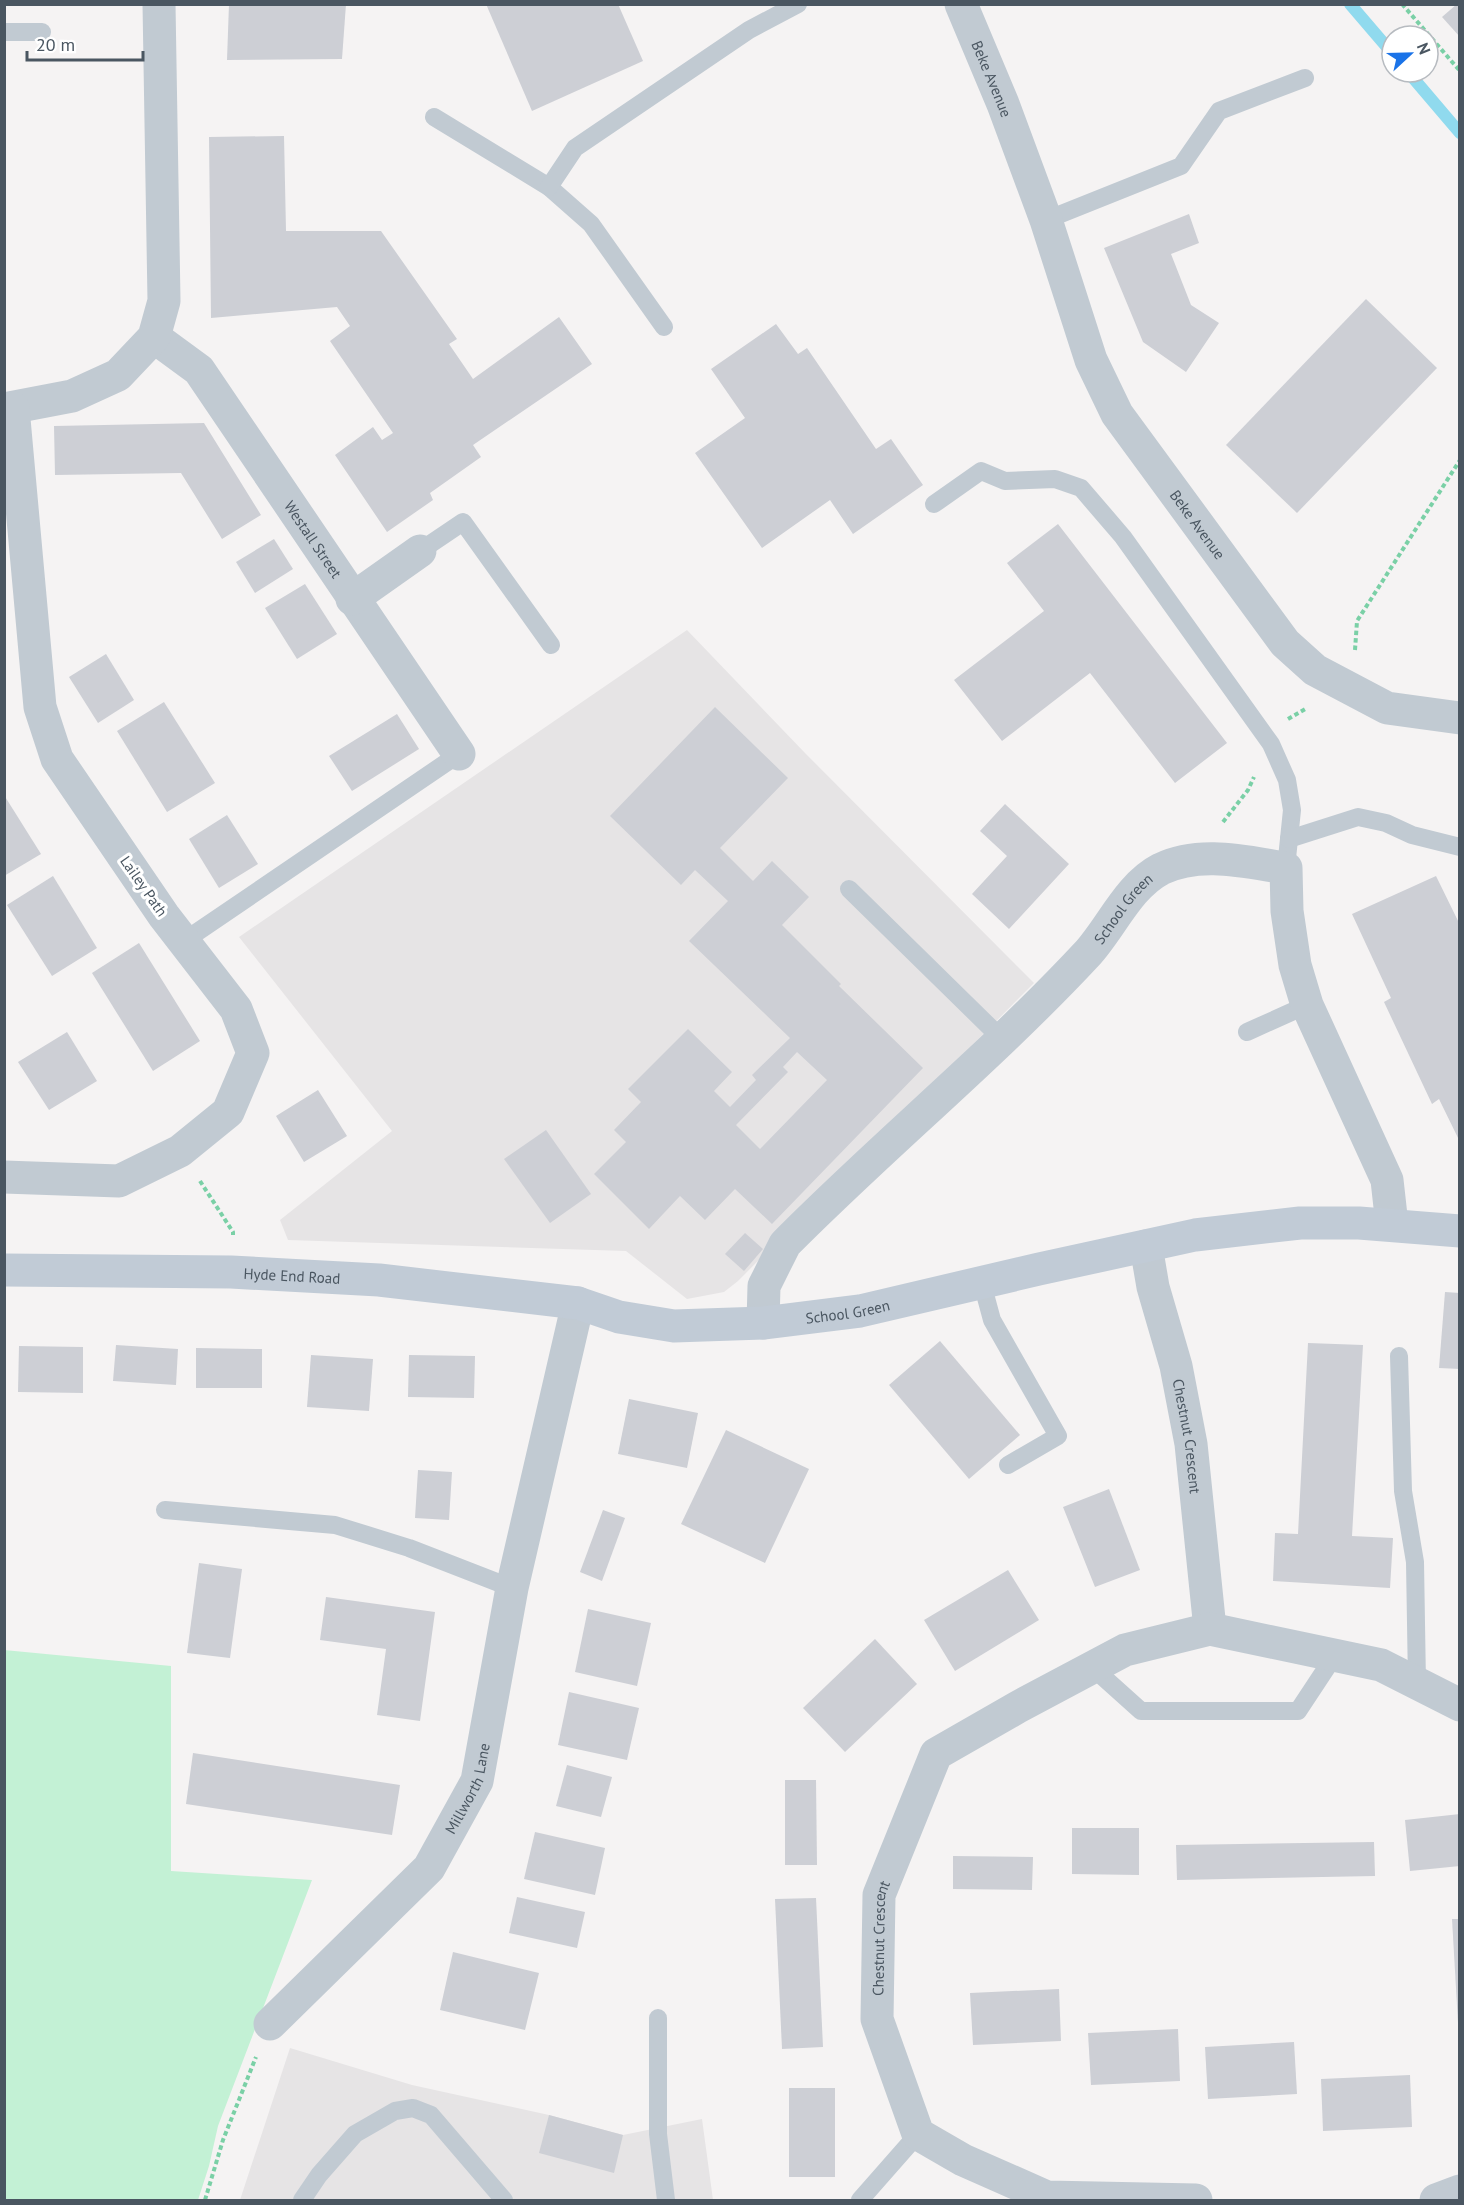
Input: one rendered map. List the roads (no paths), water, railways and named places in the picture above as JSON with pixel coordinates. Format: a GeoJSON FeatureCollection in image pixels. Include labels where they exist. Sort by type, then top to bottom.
{"type":"FeatureCollection","features":[{"type":"Feature","properties":{"kind":"main road","name":"School Green"},"geometry":{"type":"LineString","coordinates":[[578,1303],[619,1317],[674,1326],[763,1323],[860,1311],[1195,1235],[1300,1223],[1392,1225],[1460,1231]]}},
{"type":"Feature","properties":{"kind":"main road","name":"Hyde End Road"},"geometry":{"type":"LineString","coordinates":[[4,1270],[231,1272],[379,1280],[578,1303]]}},
{"type":"Feature","properties":{"kind":"street"},"geometry":{"type":"LineString","coordinates":[[9,408],[72,396],[118,375],[154,337],[164,301],[159,4]]}},
{"type":"Feature","properties":{"kind":"street","name":"Beke Avenue"},"geometry":{"type":"LineString","coordinates":[[961,4],[1003,104],[1046,220],[1091,360],[1117,414],[1285,643],[1315,670],[1387,708],[1460,718]]}},
{"type":"Feature","properties":{"kind":"street","name":"Westall Street"},"geometry":{"type":"LineString","coordinates":[[154,337],[199,370],[459,753]]}},
{"type":"Feature","properties":{"kind":"street","name":"Lailey Path"},"geometry":{"type":"LineString","coordinates":[[4,1177],[119,1181],[180,1151],[228,1112],[253,1053],[236,1009],[184,941],[57,759],[39,707],[9,408]]}},
{"type":"Feature","properties":{"kind":"street"},"geometry":{"type":"LineString","coordinates":[[352,598],[420,551]]}},
{"type":"Feature","properties":{"kind":"street"},"geometry":{"type":"LineString","coordinates":[[1288,853],[1287,911],[1295,965],[1307,1005],[1387,1180],[1392,1225]]}},
{"type":"Feature","properties":{"kind":"street","name":"School Green"},"geometry":{"type":"LineString","coordinates":[[763,1323],[764,1286],[785,1244],[1002,1039],[1088,953],[1138,887],[1158,871],[1175,863],[1196,859],[1238,860],[1288,853]]}},
{"type":"Feature","properties":{"kind":"street","name":"Chestnut Crescent"},"geometry":{"type":"LineString","coordinates":[[1146,1246],[1153,1287],[1176,1366],[1191,1444],[1209,1629]]}},
{"type":"Feature","properties":{"kind":"street","name":"Millworth Lane"},"geometry":{"type":"LineString","coordinates":[[270,2024],[429,1868],[477,1781],[512,1588],[578,1303]]}},
{"type":"Feature","properties":{"kind":"street","name":"Chestnut Crescent"},"geometry":{"type":"LineString","coordinates":[[918,2134],[877,2019],[879,1895],[936,1755],[1125,1650],[1209,1629],[1381,1665],[1460,1705]]}},
{"type":"Feature","properties":{"kind":"street"},"geometry":{"type":"LineString","coordinates":[[918,2134],[963,2160],[1047,2197],[1196,2200]]}},
{"type":"Feature","properties":{"kind":"street"},"geometry":{"type":"LineString","coordinates":[[1436,2200],[1460,2191]]}},
{"type":"Feature","properties":{"kind":"lane"},"geometry":{"type":"LineString","coordinates":[[549,187],[575,148],[749,30],[798,4]]}},
{"type":"Feature","properties":{"kind":"lane"},"geometry":{"type":"LineString","coordinates":[[4,32],[42,32]]}},
{"type":"Feature","properties":{"kind":"lane"},"geometry":{"type":"LineString","coordinates":[[1046,220],[1181,166],[1219,111],[1305,78]]}},
{"type":"Feature","properties":{"kind":"lane"},"geometry":{"type":"LineString","coordinates":[[434,117],[549,187],[591,224],[664,327]]}},
{"type":"Feature","properties":{"kind":"lane"},"geometry":{"type":"LineString","coordinates":[[934,504],[981,471],[1005,481],[1055,479],[1081,488],[1123,537],[1271,744],[1287,780],[1292,810],[1288,853]]}},
{"type":"Feature","properties":{"kind":"lane"},"geometry":{"type":"LineString","coordinates":[[420,551],[463,522],[551,645]]}},
{"type":"Feature","properties":{"kind":"lane"},"geometry":{"type":"LineString","coordinates":[[184,941],[459,753]]}},
{"type":"Feature","properties":{"kind":"lane"},"geometry":{"type":"LineString","coordinates":[[1288,853],[1358,817],[1386,822],[1412,835],[1460,847]]}},
{"type":"Feature","properties":{"kind":"lane"},"geometry":{"type":"LineString","coordinates":[[849,889],[1002,1039]]}},
{"type":"Feature","properties":{"kind":"lane"},"geometry":{"type":"LineString","coordinates":[[1247,1032],[1307,1005]]}},
{"type":"Feature","properties":{"kind":"lane"},"geometry":{"type":"LineString","coordinates":[[982,1283],[992,1320],[1058,1436],[1008,1465]]}},
{"type":"Feature","properties":{"kind":"lane"},"geometry":{"type":"LineString","coordinates":[[1399,1356],[1403,1491],[1415,1562],[1417,1684]]}},
{"type":"Feature","properties":{"kind":"lane"},"geometry":{"type":"LineString","coordinates":[[165,1510],[335,1525],[410,1548],[512,1588]]}},
{"type":"Feature","properties":{"kind":"lane"},"geometry":{"type":"LineString","coordinates":[[1092,1667],[1141,1711],[1298,1711],[1335,1655]]}},
{"type":"Feature","properties":{"kind":"lane"},"geometry":{"type":"LineString","coordinates":[[658,2018],[658,2134],[666,2200]]}},
{"type":"Feature","properties":{"kind":"lane"},"geometry":{"type":"LineString","coordinates":[[302,2200],[319,2175],[355,2134],[394,2111],[413,2108],[431,2115],[504,2200]]}},
{"type":"Feature","properties":{"kind":"lane"},"geometry":{"type":"LineString","coordinates":[[860,2200],[918,2134]]}},
{"type":"Feature","properties":{"kind":"waterway"},"geometry":{"type":"LineString","coordinates":[[1350,4],[1380,39]]}},
{"type":"Feature","properties":{"kind":"waterway"},"geometry":{"type":"LineString","coordinates":[[1418,84],[1460,133]]}}]}
